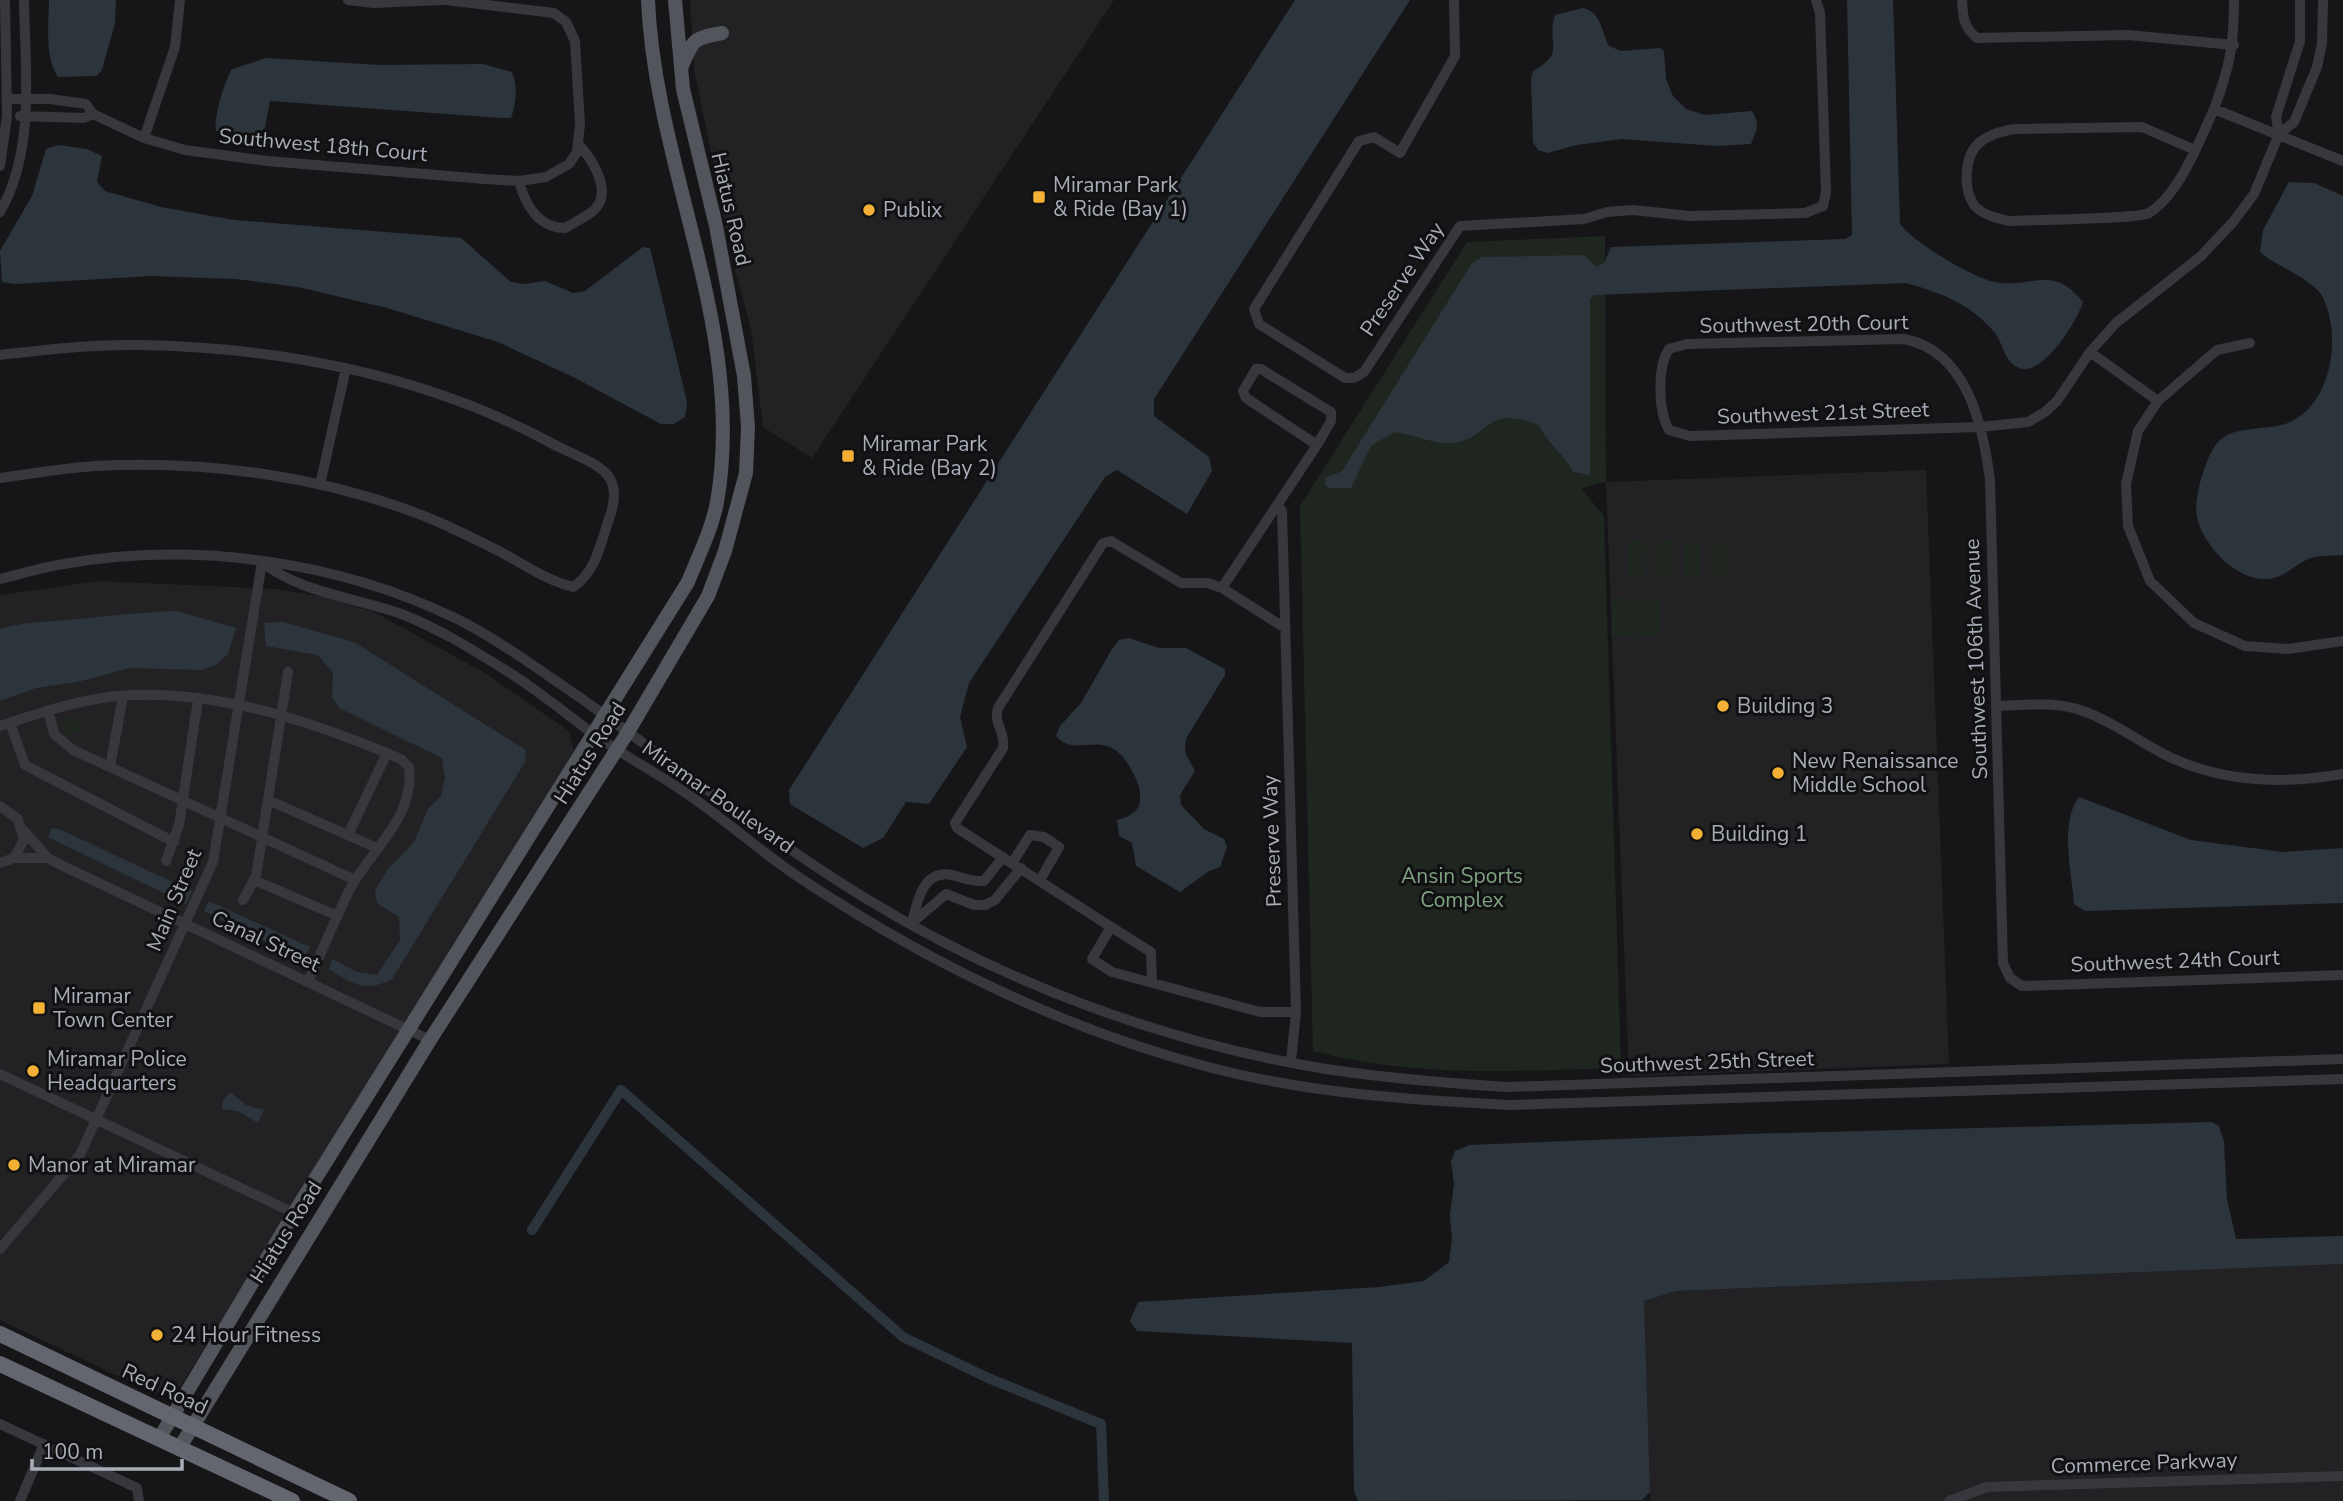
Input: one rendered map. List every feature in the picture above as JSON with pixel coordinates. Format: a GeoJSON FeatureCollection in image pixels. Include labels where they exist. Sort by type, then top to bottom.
{"type":"FeatureCollection","features":[{"type":"Feature","properties":{"kind":"highway","name":"Red Road"},"geometry":{"type":"LineString","coordinates":[[0,1334],[349,1501]]}},
{"type":"Feature","properties":{"kind":"highway"},"geometry":{"type":"LineString","coordinates":[[0,1364],[292,1501]]}},
{"type":"Feature","properties":{"kind":"main road","name":"Hiatus Road"},"geometry":{"type":"LineString","coordinates":[[160,1437],[294,1213],[688,582],[716,506],[724,422],[712,320],[664,126],[653,65],[648,0]]}},
{"type":"Feature","properties":{"kind":"main road","name":"Hiatus Road"},"geometry":{"type":"LineString","coordinates":[[180,1447],[430,1040],[628,732],[708,596],[737,514],[746,473],[748,427],[741,362],[716,226],[680,71],[675,0]]}},
{"type":"Feature","properties":{"kind":"main road"},"geometry":{"type":"LineString","coordinates":[[680,71],[690,47],[700,36],[722,33]]}},
{"type":"Feature","properties":{"kind":"main road"},"geometry":{"type":"LineString","coordinates":[[718,365],[741,362]]}},
{"type":"Feature","properties":{"kind":"street"},"geometry":{"type":"LineString","coordinates":[[0,166],[7,116],[5,0]]}},
{"type":"Feature","properties":{"kind":"street"},"geometry":{"type":"LineString","coordinates":[[0,212],[16,174],[25,116],[24,0]]}},
{"type":"Feature","properties":{"kind":"street"},"geometry":{"type":"LineString","coordinates":[[144,138],[175,47],[180,0]]}},
{"type":"Feature","properties":{"kind":"street"},"geometry":{"type":"LineString","coordinates":[[348,0],[374,3],[444,0],[542,9],[566,22],[575,41],[580,146],[592,158],[601,186],[601,197],[596,209],[565,228],[556,228],[544,222],[527,205],[519,181]]}},
{"type":"Feature","properties":{"kind":"street","name":"Preserve Way"},"geometry":{"type":"LineString","coordinates":[[1454,0],[1455,56],[1400,153],[1374,137],[1359,141],[1254,309],[1259,324],[1345,378],[1354,378],[1364,372],[1460,226],[1584,219],[1607,212],[1633,210],[1690,216],[1805,213],[1823,206],[1826,192],[1821,25],[1819,4],[1816,0]]}},
{"type":"Feature","properties":{"kind":"street"},"geometry":{"type":"LineString","coordinates":[[1962,0],[1963,20],[1968,31],[1977,38],[2128,36],[2234,45]]}},
{"type":"Feature","properties":{"kind":"street"},"geometry":{"type":"LineString","coordinates":[[2195,150],[2142,127],[2126,125],[2015,129],[1995,133],[1979,142],[1970,154],[1968,191],[1975,206],[1989,215],[2009,221],[2147,215],[2165,200],[2195,150],[2214,108],[2230,68],[2234,45],[2234,0]]}},
{"type":"Feature","properties":{"kind":"street"},"geometry":{"type":"LineString","coordinates":[[2278,134],[2276,117],[2301,29],[2300,0]]}},
{"type":"Feature","properties":{"kind":"street"},"geometry":{"type":"LineString","coordinates":[[2278,134],[2294,122],[2316,67],[2322,31],[2323,0]]}},
{"type":"Feature","properties":{"kind":"street"},"geometry":{"type":"LineString","coordinates":[[2301,29],[2322,31]]}},
{"type":"Feature","properties":{"kind":"street","name":"Southwest 18th Court"},"geometry":{"type":"LineString","coordinates":[[7,99],[72,100],[86,104],[93,114],[144,138],[185,150],[267,161],[519,181],[555,174],[569,164],[580,146]]}},
{"type":"Feature","properties":{"kind":"street"},"geometry":{"type":"LineString","coordinates":[[2214,108],[2343,161]]}},
{"type":"Feature","properties":{"kind":"street"},"geometry":{"type":"LineString","coordinates":[[7,116],[84,118],[93,114]]}},
{"type":"Feature","properties":{"kind":"street","name":"Southwest 21st Street"},"geometry":{"type":"LineString","coordinates":[[1669,430],[1690,436],[1980,427],[2028,422],[2057,401],[2090,352],[2116,323],[2201,256],[2233,222],[2254,194],[2278,134]]}},
{"type":"Feature","properties":{"kind":"street","name":"Southwest 20th Court"},"geometry":{"type":"LineString","coordinates":[[1669,430],[1663,421],[1661,363],[1669,349],[1687,344],[1883,338],[1924,342],[1937,350]]}},
{"type":"Feature","properties":{"kind":"street"},"geometry":{"type":"LineString","coordinates":[[2250,343],[2217,350],[2158,401],[2138,431],[2126,484],[2128,526],[2150,581],[2194,623],[2245,646],[2288,649],[2343,641]]}},
{"type":"Feature","properties":{"kind":"street"},"geometry":{"type":"LineString","coordinates":[[0,355],[87,346],[138,345],[258,352],[346,368],[452,400],[536,435],[609,474],[616,486],[616,501],[589,577],[573,587],[555,583],[497,550],[424,516],[320,485],[205,467],[92,466],[0,478]]}},
{"type":"Feature","properties":{"kind":"street","name":"Southwest 106th Avenue"},"geometry":{"type":"LineString","coordinates":[[1937,350],[1960,379],[1980,427],[1990,480],[2003,963],[2010,978]]}},
{"type":"Feature","properties":{"kind":"street"},"geometry":{"type":"LineString","coordinates":[[2090,352],[2158,401]]}},
{"type":"Feature","properties":{"kind":"street"},"geometry":{"type":"LineString","coordinates":[[320,485],[346,368]]}},
{"type":"Feature","properties":{"kind":"street"},"geometry":{"type":"LineString","coordinates":[[1223,588],[1278,506],[1317,444],[1331,421],[1331,412],[1261,369],[1256,369],[1243,391],[1246,398],[1317,444]]}},
{"type":"Feature","properties":{"kind":"street","name":"Preserve Way"},"geometry":{"type":"LineString","coordinates":[[1278,506],[1282,511],[1296,1012],[1291,1061]]}},
{"type":"Feature","properties":{"kind":"street"},"geometry":{"type":"LineString","coordinates":[[1152,983],[1152,952],[957,828],[955,823],[1003,748],[1003,734],[996,723],[998,708],[1103,543],[1111,541],[1184,584],[1208,583],[1223,588],[1284,628]]}},
{"type":"Feature","properties":{"kind":"street","name":"Miramar Boulevard"},"geometry":{"type":"LineString","coordinates":[[0,579],[65,564],[143,556],[206,556],[289,563],[415,600],[525,660],[765,832],[866,898],[982,960],[1081,1004]]}},
{"type":"Feature","properties":{"kind":"street","name":"Miramar Boulevard"},"geometry":{"type":"LineString","coordinates":[[262,562],[281,578],[392,611],[450,636],[515,675],[594,734],[681,790],[798,877],[857,915],[972,980],[1081,1026]]}},
{"type":"Feature","properties":{"kind":"street","name":"Main Street"},"geometry":{"type":"LineString","coordinates":[[0,1249],[69,1170],[97,1119],[213,862],[262,562]]}},
{"type":"Feature","properties":{"kind":"street"},"geometry":{"type":"LineString","coordinates":[[243,901],[254,880],[288,672]]}},
{"type":"Feature","properties":{"kind":"street"},"geometry":{"type":"LineString","coordinates":[[110,767],[123,696]]}},
{"type":"Feature","properties":{"kind":"street"},"geometry":{"type":"LineString","coordinates":[[174,842],[25,765],[5,725],[48,710],[123,696],[198,699],[281,715],[387,753],[401,759],[409,767],[411,780],[408,800],[389,837],[377,848],[355,880],[308,982]]}},
{"type":"Feature","properties":{"kind":"street"},"geometry":{"type":"LineString","coordinates":[[166,861],[174,842],[183,800],[198,699]]}},
{"type":"Feature","properties":{"kind":"street"},"geometry":{"type":"LineString","coordinates":[[1998,706],[2056,705],[2083,711],[2175,760],[2217,774],[2259,781],[2313,779],[2343,774]]}},
{"type":"Feature","properties":{"kind":"street"},"geometry":{"type":"LineString","coordinates":[[48,710],[54,734],[73,750],[355,880]]}},
{"type":"Feature","properties":{"kind":"street"},"geometry":{"type":"LineString","coordinates":[[348,835],[387,753]]}},
{"type":"Feature","properties":{"kind":"street"},"geometry":{"type":"LineString","coordinates":[[268,800],[377,848]]}},
{"type":"Feature","properties":{"kind":"street","name":"Canal Street"},"geometry":{"type":"LineString","coordinates":[[0,806],[13,812],[24,831],[48,858],[430,1040]]}},
{"type":"Feature","properties":{"kind":"street"},"geometry":{"type":"LineString","coordinates":[[14,858],[22,847],[24,831]]}},
{"type":"Feature","properties":{"kind":"street"},"geometry":{"type":"LineString","coordinates":[[912,923],[946,894],[974,905],[995,901],[1012,863],[1030,835],[1044,837],[1059,847],[1040,880]]}},
{"type":"Feature","properties":{"kind":"street","name":"Canal Street"},"geometry":{"type":"LineString","coordinates":[[0,863],[14,858],[48,858]]}},
{"type":"Feature","properties":{"kind":"street"},"geometry":{"type":"LineString","coordinates":[[912,923],[919,894],[927,882],[947,874],[971,882],[984,881],[1012,863]]}},
{"type":"Feature","properties":{"kind":"street"},"geometry":{"type":"LineString","coordinates":[[254,880],[338,916]]}},
{"type":"Feature","properties":{"kind":"street"},"geometry":{"type":"LineString","coordinates":[[1111,927],[1092,959],[1112,972],[1260,1012],[1296,1012]]}},
{"type":"Feature","properties":{"kind":"street","name":"Southwest 24th Court"},"geometry":{"type":"LineString","coordinates":[[2010,978],[2022,986],[2343,975]]}},
{"type":"Feature","properties":{"kind":"street","name":"Southwest 25th Street"},"geometry":{"type":"LineString","coordinates":[[1081,1004],[1211,1044],[1291,1061],[1423,1081],[1506,1087],[2343,1059]]}},
{"type":"Feature","properties":{"kind":"street","name":"Southwest 25th Street"},"geometry":{"type":"LineString","coordinates":[[1081,1026],[1213,1068],[1317,1088],[1418,1100],[1508,1105],[2343,1079]]}},
{"type":"Feature","properties":{"kind":"street"},"geometry":{"type":"LineString","coordinates":[[0,1074],[294,1213]]}},
{"type":"Feature","properties":{"kind":"street"},"geometry":{"type":"LineString","coordinates":[[0,1424],[137,1488],[139,1501]]}},
{"type":"Feature","properties":{"kind":"street"},"geometry":{"type":"LineString","coordinates":[[20,1501],[44,1444]]}},
{"type":"Feature","properties":{"kind":"street","name":"Commerce Parkway"},"geometry":{"type":"LineString","coordinates":[[1949,1501],[1987,1487],[2343,1476]]}},
{"type":"Feature","properties":{"kind":"shaded area"},"geometry":{"type":"Polygon","coordinates":[[[49,0],[116,0],[115,23],[102,70],[97,76],[58,77],[49,50],[49,0]]]}},
{"type":"Feature","properties":{"kind":"shaded area"},"geometry":{"type":"Polygon","coordinates":[[[690,0],[1114,0],[812,458],[763,427],[751,329],[735,270],[694,69],[690,0]]]}},
{"type":"Feature","properties":{"kind":"shaded area"},"geometry":{"type":"Polygon","coordinates":[[[1295,0],[1410,0],[1154,399],[1154,416],[1209,457],[1212,471],[1187,514],[1117,470],[1105,477],[969,683],[960,717],[967,747],[929,804],[906,802],[883,838],[863,848],[790,804],[789,790],[1295,0]]]}},
{"type":"Feature","properties":{"kind":"shaded area"},"geometry":{"type":"Polygon","coordinates":[[[1847,0],[1893,0],[1900,224],[1930,249],[1985,279],[2008,283],[2052,280],[2072,290],[2083,302],[2067,333],[2048,356],[2028,369],[2019,368],[2010,362],[1995,333],[1976,314],[1943,296],[1906,283],[1594,295],[1590,299],[1590,475],[1573,472],[1539,425],[1507,418],[1489,424],[1466,440],[1453,443],[1394,432],[1371,446],[1351,488],[1330,488],[1325,485],[1325,478],[1342,471],[1472,263],[1482,257],[1584,255],[1596,267],[1604,263],[1611,247],[1845,239],[1852,235],[1847,0]]]}},
{"type":"Feature","properties":{"kind":"shaded area"},"geometry":{"type":"Polygon","coordinates":[[[1583,8],[1597,18],[1609,46],[1621,51],[1660,48],[1664,51],[1666,79],[1673,96],[1686,109],[1705,115],[1752,111],[1757,127],[1751,144],[1717,146],[1622,139],[1577,145],[1547,153],[1538,150],[1533,142],[1533,71],[1553,53],[1555,15],[1583,8]]]}},
{"type":"Feature","properties":{"kind":"shaded area"},"geometry":{"type":"Polygon","coordinates":[[[267,58],[379,65],[483,64],[512,72],[516,89],[514,107],[511,118],[501,118],[270,101],[265,127],[259,137],[216,131],[220,100],[232,69],[267,58]]]}},
{"type":"Feature","properties":{"kind":"shaded area"},"geometry":{"type":"Polygon","coordinates":[[[58,145],[87,149],[102,156],[97,182],[105,191],[161,207],[234,220],[461,238],[511,282],[524,284],[545,281],[573,293],[585,291],[643,247],[650,248],[687,402],[685,417],[674,424],[661,424],[575,378],[498,342],[387,308],[298,287],[236,279],[151,276],[15,284],[2,282],[0,251],[32,196],[46,149],[58,145]]]}},
{"type":"Feature","properties":{"kind":"shaded area"},"geometry":{"type":"Polygon","coordinates":[[[2289,182],[2314,183],[2343,196],[2343,555],[2311,558],[2277,577],[2263,579],[2241,573],[2221,558],[2200,528],[2196,509],[2205,466],[2219,441],[2234,433],[2285,424],[2301,415],[2314,402],[2329,367],[2331,328],[2328,310],[2321,294],[2307,281],[2260,252],[2263,230],[2289,182]]]}},
{"type":"Feature","properties":{"kind":"shaded area","name":"New Renaissance Middle School"},"geometry":{"type":"Polygon","coordinates":[[[1926,470],[1949,1064],[1629,1076],[1606,482],[1926,470]]]}},
{"type":"Feature","properties":{"kind":"shaded area","name":"Miramar Town Center"},"geometry":{"type":"Polygon","coordinates":[[[98,581],[276,589],[324,597],[374,612],[485,673],[569,731],[574,752],[181,1386],[155,1394],[0,1320],[0,595],[98,581]]]}},
{"type":"Feature","properties":{"kind":"shaded area"},"geometry":{"type":"Polygon","coordinates":[[[176,611],[236,628],[228,654],[216,665],[201,670],[130,668],[77,682],[36,688],[0,701],[0,629],[33,623],[176,611]]]}},
{"type":"Feature","properties":{"kind":"shaded area"},"geometry":{"type":"Polygon","coordinates":[[[283,622],[354,642],[526,750],[525,762],[392,979],[383,983],[359,985],[329,969],[332,959],[357,972],[377,975],[400,940],[399,917],[377,903],[375,890],[388,869],[414,842],[428,809],[441,796],[445,777],[442,758],[339,708],[332,697],[333,673],[318,655],[266,646],[264,623],[283,622]]]}},
{"type":"Feature","properties":{"kind":"shaded area"},"geometry":{"type":"Polygon","coordinates":[[[1129,638],[1159,648],[1186,648],[1225,669],[1225,675],[1187,737],[1185,751],[1195,771],[1180,795],[1181,805],[1204,829],[1224,839],[1227,847],[1220,867],[1209,871],[1180,892],[1136,866],[1132,843],[1119,836],[1117,820],[1135,811],[1140,795],[1137,781],[1121,755],[1102,745],[1064,743],[1056,736],[1060,726],[1081,703],[1112,649],[1119,640],[1129,638]]]}},
{"type":"Feature","properties":{"kind":"shaded area"},"geometry":{"type":"Polygon","coordinates":[[[2079,797],[2191,840],[2283,852],[2343,848],[2343,903],[2085,911],[2074,904],[2068,849],[2070,820],[2079,797]]]}},
{"type":"Feature","properties":{"kind":"shaded area"},"geometry":{"type":"Polygon","coordinates":[[[52,828],[192,891],[186,904],[48,837],[52,828]]]}},
{"type":"Feature","properties":{"kind":"shaded area"},"geometry":{"type":"Polygon","coordinates":[[[209,901],[310,947],[304,960],[204,911],[209,901]]]}},
{"type":"Feature","properties":{"kind":"shaded area"},"geometry":{"type":"Polygon","coordinates":[[[230,1092],[246,1105],[264,1110],[258,1123],[238,1111],[222,1109],[223,1100],[230,1092]]]}},
{"type":"Feature","properties":{"kind":"shaded area"},"geometry":{"type":"Polygon","coordinates":[[[2212,1122],[2219,1126],[2224,1142],[2227,1199],[2236,1239],[2343,1236],[2343,1264],[1676,1291],[1644,1301],[1650,1492],[1642,1500],[1358,1501],[1354,1491],[1352,1343],[1137,1331],[1130,1321],[1138,1302],[1379,1287],[1424,1281],[1449,1262],[1454,1184],[1451,1161],[1455,1151],[1469,1145],[1746,1134],[2212,1122]]]}},
{"type":"Feature","properties":{"kind":"shaded area"},"geometry":{"type":"Polygon","coordinates":[[[2343,1264],[2343,1501],[1650,1501],[1643,1301],[1676,1291],[2343,1264]]]}},
{"type":"Feature","properties":{"kind":"green space","name":"Ansin Sports Complex"},"geometry":{"type":"Polygon","coordinates":[[[1605,236],[1606,482],[1581,488],[1604,516],[1621,1068],[1505,1071],[1428,1069],[1351,1060],[1313,1051],[1300,506],[1467,242],[1605,236]]]}},
{"type":"Feature","properties":{"kind":"green space"},"geometry":{"type":"Polygon","coordinates":[[[1629,541],[1646,541],[1645,577],[1629,577],[1629,541]]]}},
{"type":"Feature","properties":{"kind":"green space"},"geometry":{"type":"Polygon","coordinates":[[[1657,541],[1673,541],[1673,577],[1657,577],[1657,541]]]}},
{"type":"Feature","properties":{"kind":"green space"},"geometry":{"type":"Polygon","coordinates":[[[1685,542],[1701,542],[1701,578],[1684,577],[1685,542]]]}},
{"type":"Feature","properties":{"kind":"green space"},"geometry":{"type":"Polygon","coordinates":[[[1712,542],[1729,542],[1728,578],[1712,578],[1712,542]]]}},
{"type":"Feature","properties":{"kind":"green space"},"geometry":{"type":"Polygon","coordinates":[[[1612,597],[1635,598],[1635,637],[1611,637],[1612,597]]]}},
{"type":"Feature","properties":{"kind":"green space"},"geometry":{"type":"Polygon","coordinates":[[[1637,598],[1660,598],[1660,637],[1637,637],[1637,598]]]}},
{"type":"Feature","properties":{"kind":"green space"},"geometry":{"type":"Polygon","coordinates":[[[65,717],[83,718],[79,733],[75,731],[70,737],[60,729],[65,717]]]}},
{"type":"Feature","properties":{"kind":"waterway"},"geometry":{"type":"LineString","coordinates":[[532,1230],[621,1090],[903,1337],[988,1378],[1101,1424],[1104,1501]]}},
{"type":"Feature","properties":{"kind":"place","name":"Miramar Park & Ride (Bay 1)"},"geometry":{"type":"Point","coordinates":[1039,197]}},
{"type":"Feature","properties":{"kind":"place","name":"Publix"},"geometry":{"type":"Point","coordinates":[869,210]}},
{"type":"Feature","properties":{"kind":"place","name":"Miramar Park & Ride (Bay 2)"},"geometry":{"type":"Point","coordinates":[848,456]}},
{"type":"Feature","properties":{"kind":"place","name":"Building 3"},"geometry":{"type":"Point","coordinates":[1723,706]}},
{"type":"Feature","properties":{"kind":"place","name":"New Renaissance Middle School"},"geometry":{"type":"Point","coordinates":[1778,773]}},
{"type":"Feature","properties":{"kind":"place","name":"Building 1"},"geometry":{"type":"Point","coordinates":[1697,834]}},
{"type":"Feature","properties":{"kind":"place","name":"Miramar Town Center"},"geometry":{"type":"Point","coordinates":[39,1008]}},
{"type":"Feature","properties":{"kind":"place","name":"Miramar Police Headquarters"},"geometry":{"type":"Point","coordinates":[33,1071]}},
{"type":"Feature","properties":{"kind":"place","name":"Manor at Miramar"},"geometry":{"type":"Point","coordinates":[14,1165]}},
{"type":"Feature","properties":{"kind":"place","name":"24 Hour Fitness"},"geometry":{"type":"Point","coordinates":[157,1335]}}]}
